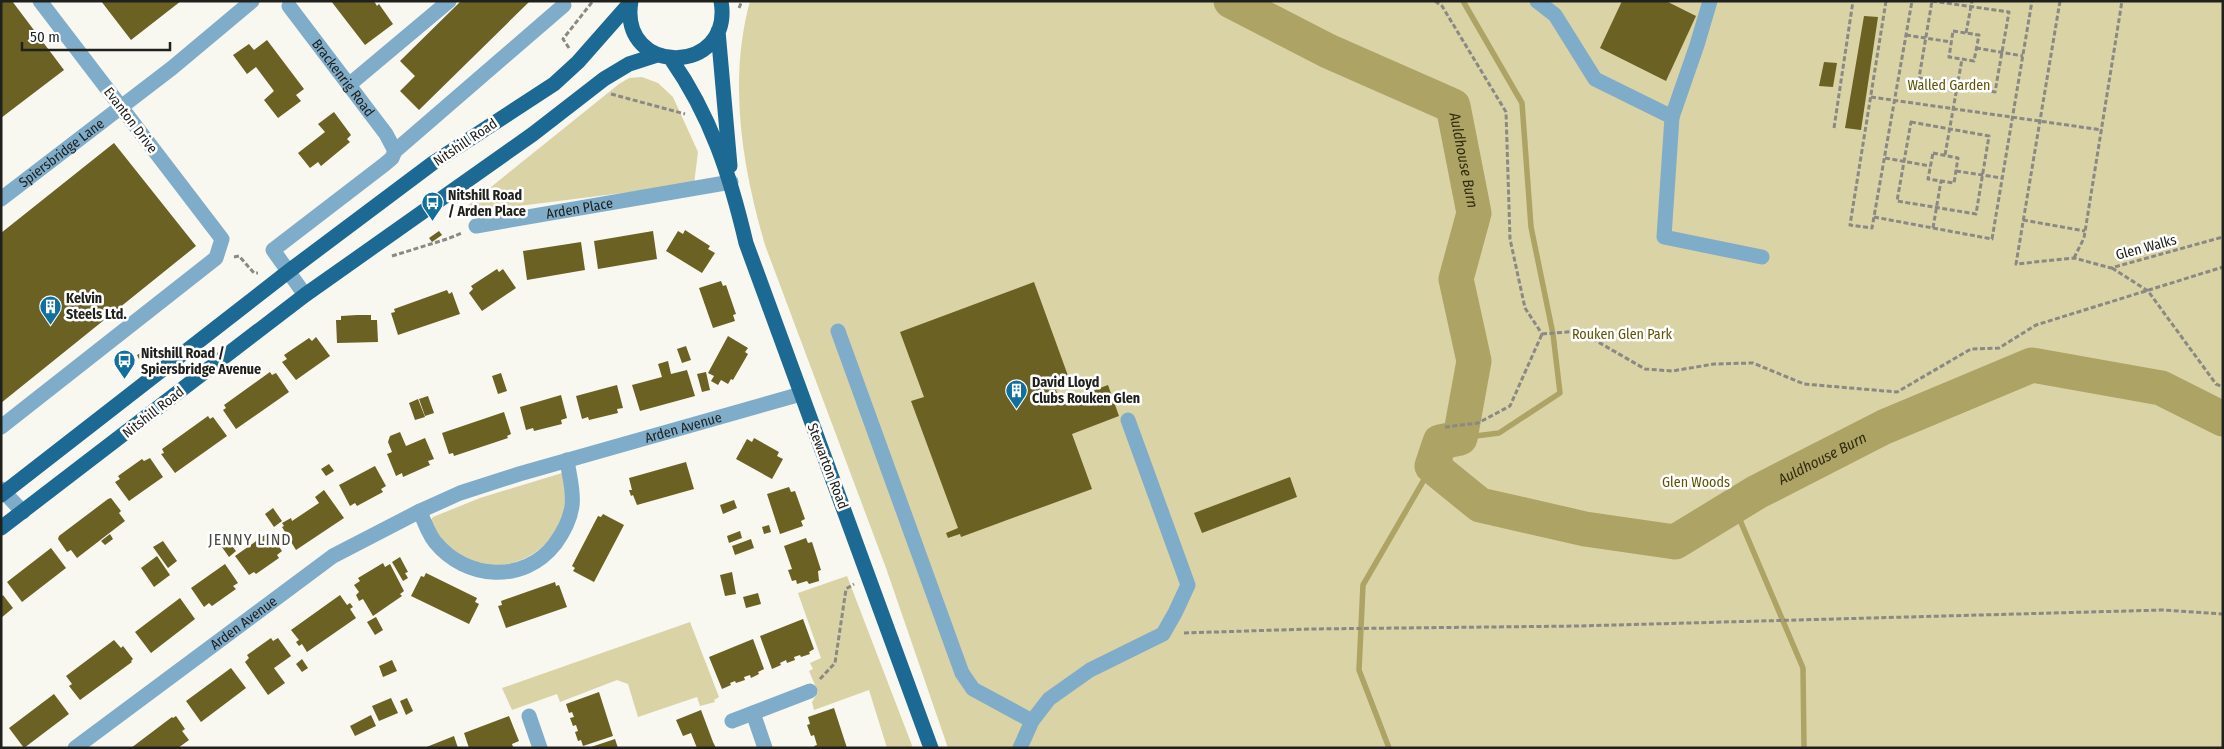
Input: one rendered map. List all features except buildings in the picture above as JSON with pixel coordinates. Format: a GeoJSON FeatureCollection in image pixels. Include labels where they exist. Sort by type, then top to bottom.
{"type":"FeatureCollection","features":[{"type":"Feature","properties":{"kind":"main road","name":"Stewarton Road"},"geometry":{"type":"LineString","coordinates":[[630,2],[629,13],[632,28],[638,40],[644,47],[664,57],[701,106],[731,182],[746,243],[931,748]]}},
{"type":"Feature","properties":{"kind":"main road","name":"Nitshill Road"},"geometry":{"type":"LineString","coordinates":[[2,492],[289,271],[433,163],[554,84],[578,62],[630,2]]}},
{"type":"Feature","properties":{"kind":"main road","name":"Stewarton Road"},"geometry":{"type":"LineString","coordinates":[[723,3],[718,31],[731,182]]}},
{"type":"Feature","properties":{"kind":"main road","name":"Nitshill Road"},"geometry":{"type":"LineString","coordinates":[[1,528],[305,295],[533,134],[604,79],[629,64],[664,57],[685,58],[698,53],[710,44],[718,31]]}},
{"type":"Feature","properties":{"kind":"street","name":"Evanton Drive"},"geometry":{"type":"LineString","coordinates":[[1,427],[216,258],[222,239],[40,1]]}},
{"type":"Feature","properties":{"kind":"street","name":"Spiersbridge Lane"},"geometry":{"type":"LineString","coordinates":[[1,199],[172,68],[252,1]]}},
{"type":"Feature","properties":{"kind":"street"},"geometry":{"type":"LineString","coordinates":[[350,84],[449,1]]}},
{"type":"Feature","properties":{"kind":"street"},"geometry":{"type":"LineString","coordinates":[[1537,1],[1555,15],[1595,79],[1672,117]]}},
{"type":"Feature","properties":{"kind":"street"},"geometry":{"type":"LineString","coordinates":[[1710,1],[1672,117],[1664,237],[1762,257]]}},
{"type":"Feature","properties":{"kind":"street"},"geometry":{"type":"LineString","coordinates":[[305,295],[272,250],[385,164],[392,158],[395,150],[564,5]]}},
{"type":"Feature","properties":{"kind":"street","name":"Brackenrig Road"},"geometry":{"type":"LineString","coordinates":[[289,6],[350,84],[395,150]]}},
{"type":"Feature","properties":{"kind":"street","name":"Arden Place"},"geometry":{"type":"LineString","coordinates":[[476,226],[731,182]]}},
{"type":"Feature","properties":{"kind":"street"},"geometry":{"type":"LineString","coordinates":[[838,331],[962,673],[973,690],[1032,721]]}},
{"type":"Feature","properties":{"kind":"street","name":"Arden Avenue"},"geometry":{"type":"LineString","coordinates":[[75,748],[333,556],[420,511],[460,493],[567,460],[801,394]]}},
{"type":"Feature","properties":{"kind":"street"},"geometry":{"type":"LineString","coordinates":[[1020,748],[1032,721],[1050,699],[1090,670],[1163,634],[1188,585],[1128,420]]}},
{"type":"Feature","properties":{"kind":"street"},"geometry":{"type":"LineString","coordinates":[[420,511],[435,542],[457,561],[470,568],[484,572],[501,573],[518,570],[542,558],[561,536],[565,528],[572,506],[572,492],[567,460]]}},
{"type":"Feature","properties":{"kind":"street"},"geometry":{"type":"LineString","coordinates":[[2,492],[23,512]]}},
{"type":"Feature","properties":{"kind":"street"},"geometry":{"type":"LineString","coordinates":[[732,721],[810,691]]}},
{"type":"Feature","properties":{"kind":"street"},"geometry":{"type":"LineString","coordinates":[[753,713],[765,748]]}},
{"type":"Feature","properties":{"kind":"street"},"geometry":{"type":"LineString","coordinates":[[529,716],[540,748]]}},
{"type":"Feature","properties":{"kind":"path"},"geometry":{"type":"LineString","coordinates":[[1435,1],[1442,6],[1506,112],[1510,239],[1525,308],[1542,334]]}},
{"type":"Feature","properties":{"kind":"path"},"geometry":{"type":"LineString","coordinates":[[1834,128],[1854,1]]}},
{"type":"Feature","properties":{"kind":"path"},"geometry":{"type":"LineString","coordinates":[[1886,1],[1850,225],[1872,228],[1912,1]]}},
{"type":"Feature","properties":{"kind":"path"},"geometry":{"type":"LineString","coordinates":[[1932,1],[1971,7],[2009,12],[1995,92],[1919,78],[1932,1]]}},
{"type":"Feature","properties":{"kind":"path"},"geometry":{"type":"LineString","coordinates":[[1966,33],[1972,1]]}},
{"type":"Feature","properties":{"kind":"path"},"geometry":{"type":"LineString","coordinates":[[1874,217],[1992,239],[2032,1]]}},
{"type":"Feature","properties":{"kind":"path"},"geometry":{"type":"LineString","coordinates":[[2060,1],[2024,220],[2086,231]]}},
{"type":"Feature","properties":{"kind":"path"},"geometry":{"type":"LineString","coordinates":[[2074,258],[2086,231],[2122,1]]}},
{"type":"Feature","properties":{"kind":"path"},"geometry":{"type":"LineString","coordinates":[[1953,31],[1979,35],[1974,61],[1949,56],[1951,42],[1953,31]]}},
{"type":"Feature","properties":{"kind":"path"},"geometry":{"type":"LineString","coordinates":[[1906,35],[1951,42]]}},
{"type":"Feature","properties":{"kind":"path"},"geometry":{"type":"LineString","coordinates":[[1976,48],[2022,56]]}},
{"type":"Feature","properties":{"kind":"path"},"geometry":{"type":"LineString","coordinates":[[1945,155],[1962,59]]}},
{"type":"Feature","properties":{"kind":"path"},"geometry":{"type":"LineString","coordinates":[[1871,96],[2102,130]]}},
{"type":"Feature","properties":{"kind":"path"},"geometry":{"type":"LineString","coordinates":[[1911,122],[1949,130],[1990,136],[1976,214],[1897,201],[1911,122]]}},
{"type":"Feature","properties":{"kind":"path"},"geometry":{"type":"LineString","coordinates":[[1933,153],[1945,155],[1958,158],[1954,183],[1928,178],[1933,153]]}},
{"type":"Feature","properties":{"kind":"path"},"geometry":{"type":"LineString","coordinates":[[1885,158],[1930,166]]}},
{"type":"Feature","properties":{"kind":"path"},"geometry":{"type":"LineString","coordinates":[[1956,171],[2002,178]]}},
{"type":"Feature","properties":{"kind":"path"},"geometry":{"type":"LineString","coordinates":[[1933,228],[1941,181]]}},
{"type":"Feature","properties":{"kind":"path","name":"Glen Walks"},"geometry":{"type":"LineString","coordinates":[[2024,220],[2016,264],[2074,258],[2112,268],[2223,238]]}},
{"type":"Feature","properties":{"kind":"path"},"geometry":{"type":"LineString","coordinates":[[389,256],[447,239],[476,226]]}},
{"type":"Feature","properties":{"kind":"path"},"geometry":{"type":"LineString","coordinates":[[239,256],[254,273]]}},
{"type":"Feature","properties":{"kind":"path"},"geometry":{"type":"LineString","coordinates":[[1542,334],[1579,331],[1645,369],[1672,371],[1714,364],[1753,363],[1804,384],[1897,392],[1971,349],[2000,348],[2036,325],[2223,267]]}},
{"type":"Feature","properties":{"kind":"path"},"geometry":{"type":"LineString","coordinates":[[2112,268],[2148,291],[2216,384],[2223,387]]}},
{"type":"Feature","properties":{"kind":"path"},"geometry":{"type":"LineString","coordinates":[[1444,427],[1478,423],[1510,406],[1542,334]]}},
{"type":"Feature","properties":{"kind":"path"},"geometry":{"type":"LineString","coordinates":[[810,691],[835,663],[846,589],[869,576]]}},
{"type":"Feature","properties":{"kind":"path"},"geometry":{"type":"LineString","coordinates":[[1163,634],[1309,629],[1578,626],[2163,610],[2223,614]]}},
{"type":"Feature","properties":{"kind":"green space","name":"Rouken Glen Park"},"geometry":{"type":"Polygon","coordinates":[[[750,1],[2223,1],[2223,748],[948,748],[886,568],[765,245],[757,215],[744,155],[739,93],[743,31],[750,1]]]}},
{"type":"Feature","properties":{"kind":"green space"},"geometry":{"type":"Polygon","coordinates":[[[642,77],[658,83],[673,97],[698,152],[694,184],[460,212],[619,84],[629,78],[642,77]]]}},
{"type":"Feature","properties":{"kind":"green space"},"geometry":{"type":"Polygon","coordinates":[[[562,473],[565,501],[564,511],[558,528],[548,542],[534,553],[519,561],[502,565],[485,565],[469,561],[453,552],[446,545],[430,521],[433,517],[480,498],[562,473]]]}},
{"type":"Feature","properties":{"kind":"green space"},"geometry":{"type":"Polygon","coordinates":[[[847,576],[913,748],[887,748],[869,690],[814,710],[812,702],[818,692],[809,671],[813,669],[810,663],[821,658],[798,593],[847,576]]]}},
{"type":"Feature","properties":{"kind":"green space"},"geometry":{"type":"Polygon","coordinates":[[[690,622],[719,697],[714,700],[715,702],[700,706],[697,697],[638,717],[628,684],[617,680],[560,702],[557,694],[512,710],[502,688],[690,622]]]}},
{"type":"Feature","properties":{"kind":"waterway","name":"Auldhouse Burn"},"geometry":{"type":"LineString","coordinates":[[1231,1],[1328,51],[1453,106],[1474,213],[1456,279],[1474,361],[1460,438],[1440,442],[1432,466],[1480,505],[1585,529],[1675,542],[1757,492],[1884,427],[2032,365],[2161,388],[2223,419]]}},
{"type":"Feature","properties":{"kind":"waterway"},"geometry":{"type":"LineString","coordinates":[[1460,438],[1499,433],[1560,393],[1553,334],[1531,227],[1522,103],[1463,1]]}},
{"type":"Feature","properties":{"kind":"waterway","name":"Auldhouse Burn"},"geometry":{"type":"LineString","coordinates":[[1389,748],[1359,670],[1363,585],[1432,466]]}},
{"type":"Feature","properties":{"kind":"waterway"},"geometry":{"type":"LineString","coordinates":[[1734,506],[1803,668],[1804,748]]}},
{"type":"Feature","properties":{"kind":"place","name":"Nitshill Road / Arden Place"},"geometry":{"type":"Point","coordinates":[432,222]}},
{"type":"Feature","properties":{"kind":"place","name":"Kelvin Steels Ltd."},"geometry":{"type":"Point","coordinates":[50,325]}},
{"type":"Feature","properties":{"kind":"place","name":"Nitshill Road / Spiersbridge Avenue"},"geometry":{"type":"Point","coordinates":[125,380]}},
{"type":"Feature","properties":{"kind":"place","name":"David Lloyd Clubs Rouken Glen"},"geometry":{"type":"Point","coordinates":[1016,409]}},
{"type":"Feature","properties":{"kind":"district","name":"JENNY LIND"},"geometry":{"type":"Point","coordinates":[250,539]}},
{"type":"Feature","properties":{"kind":"park label","name":"Walled Garden"},"geometry":{"type":"Point","coordinates":[1949,85]}},
{"type":"Feature","properties":{"kind":"park label","name":"Glen Woods"},"geometry":{"type":"Point","coordinates":[1696,482]}}]}
